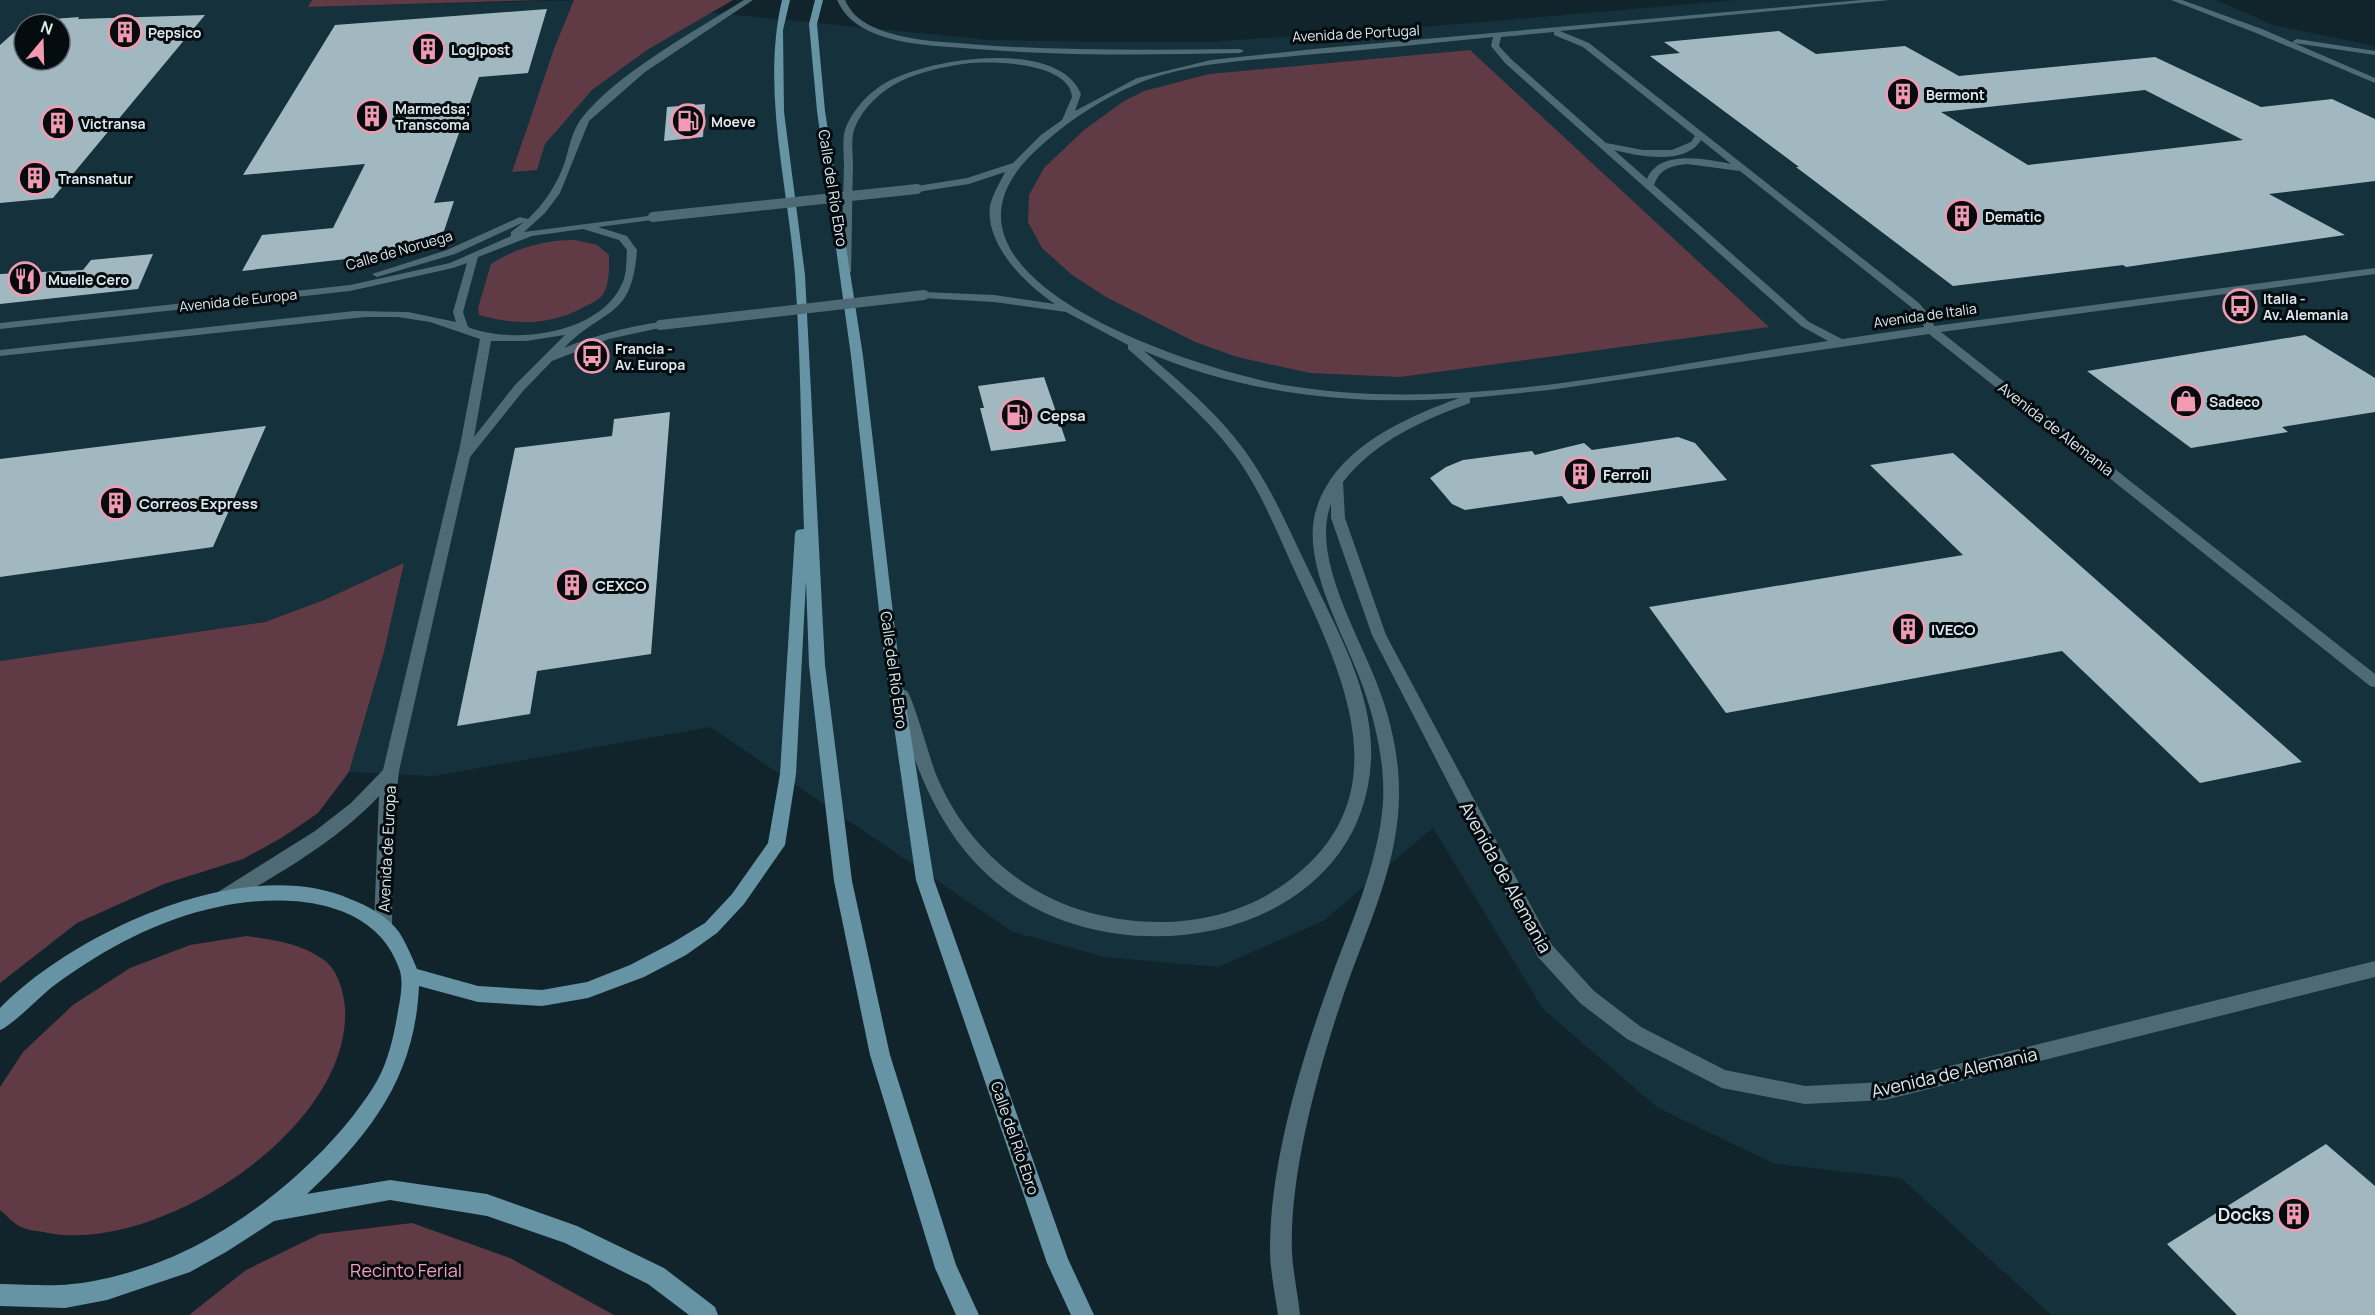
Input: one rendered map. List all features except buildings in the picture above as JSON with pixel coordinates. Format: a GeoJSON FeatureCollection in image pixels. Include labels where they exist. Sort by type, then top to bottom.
{"type":"FeatureCollection","features":[{"type":"Feature","properties":{"kind":"main road"},"geometry":{"type":"LineString","coordinates":[[786,0],[779,30],[780,112],[800,275],[817,664],[843,881],[880,1054],[946,1268],[968,1315]]}},
{"type":"Feature","properties":{"kind":"main road","name":"Calle del Río Ebro"},"geometry":{"type":"LineString","coordinates":[[819,0],[813,24],[821,111],[846,272],[891,656],[925,880],[1058,1263],[1083,1315]]}},
{"type":"Feature","properties":{"kind":"main road"},"geometry":{"type":"LineString","coordinates":[[410,975],[478,994],[542,998],[588,990],[637,971],[679,949],[711,928],[738,899],[776,845],[788,774],[807,464]]}},
{"type":"Feature","properties":{"kind":"main road"},"geometry":{"type":"LineString","coordinates":[[0,1294],[83,1295],[181,1264],[273,1210],[339,1151],[385,1087],[408,1027],[410,975],[400,948],[383,925],[343,901],[288,891],[224,897],[151,920],[76,960],[2,1016]]}},
{"type":"Feature","properties":{"kind":"main road"},"geometry":{"type":"LineString","coordinates":[[273,1210],[390,1190],[487,1204],[569,1234],[656,1276],[706,1315]]}},
{"type":"Feature","properties":{"kind":"street","name":"Calle de Noruega"},"geometry":{"type":"LineString","coordinates":[[503,242],[537,218],[560,187],[574,142],[584,121],[608,98],[676,48],[749,0]]}},
{"type":"Feature","properties":{"kind":"street","name":"Avenida de Portugal"},"geometry":{"type":"LineString","coordinates":[[841,0],[849,15],[862,25],[882,33],[952,45],[1077,52],[1333,50],[1497,37],[1886,0]]}},
{"type":"Feature","properties":{"kind":"street"},"geometry":{"type":"LineString","coordinates":[[2175,0],[2270,36],[2375,81]]}},
{"type":"Feature","properties":{"kind":"street","name":"Avenida de Alemania"},"geometry":{"type":"LineString","coordinates":[[1552,31],[1586,45],[1745,170],[1915,305],[1926,318],[1930,329],[2375,682]]}},
{"type":"Feature","properties":{"kind":"street"},"geometry":{"type":"LineString","coordinates":[[2270,36],[2375,54]]}},
{"type":"Feature","properties":{"kind":"street"},"geometry":{"type":"LineString","coordinates":[[1497,37],[1495,46],[1499,53],[1805,324],[1840,343]]}},
{"type":"Feature","properties":{"kind":"street"},"geometry":{"type":"LineString","coordinates":[[1333,50],[1231,61],[1166,72],[1116,91],[1064,121],[1029,148],[1012,166],[995,198],[994,220],[1001,243],[1015,266],[1030,281],[1069,310],[1155,352],[1205,369],[1301,391],[1383,397],[1480,395]]}},
{"type":"Feature","properties":{"kind":"street"},"geometry":{"type":"LineString","coordinates":[[846,272],[849,131],[860,111],[879,90],[911,74],[945,64],[968,60],[1018,62],[1052,70],[1071,83],[1077,91],[1076,100],[1064,121]]}},
{"type":"Feature","properties":{"kind":"street"},"geometry":{"type":"LineString","coordinates":[[1599,141],[1638,153],[1664,153],[1692,146],[1700,135]]}},
{"type":"Feature","properties":{"kind":"street","name":"Avenida de Alemania"},"geometry":{"type":"LineString","coordinates":[[1649,185],[1650,177],[1657,169],[1678,162],[1706,162],[1745,170]]}},
{"type":"Feature","properties":{"kind":"street"},"geometry":{"type":"LineString","coordinates":[[503,242],[531,233],[653,217],[917,189],[969,181],[1012,166]]}},
{"type":"Feature","properties":{"kind":"street","name":"Calle de Noruega"},"geometry":{"type":"LineString","coordinates":[[251,298],[351,280],[451,252],[496,233],[546,204]]}},
{"type":"Feature","properties":{"kind":"street"},"geometry":{"type":"LineString","coordinates":[[579,328],[600,318],[621,295],[628,284],[632,250],[623,238],[587,227]]}},
{"type":"Feature","properties":{"kind":"street","name":"Avenida de Europa"},"geometry":{"type":"LineString","coordinates":[[0,326],[400,279],[473,258],[503,242]]}},
{"type":"Feature","properties":{"kind":"street"},"geometry":{"type":"LineString","coordinates":[[463,327],[458,312],[473,258]]}},
{"type":"Feature","properties":{"kind":"street","name":"Avenida de Italia"},"geometry":{"type":"LineString","coordinates":[[1480,395],[1930,329],[2375,271]]}},
{"type":"Feature","properties":{"kind":"street"},"geometry":{"type":"LineString","coordinates":[[541,366],[595,341],[628,330],[924,296],[967,295],[1008,298],[1069,310]]}},
{"type":"Feature","properties":{"kind":"street","name":"Avenida de Europa"},"geometry":{"type":"LineString","coordinates":[[0,353],[354,314],[388,313],[421,316],[463,327],[486,337],[465,459],[391,772],[385,839],[383,925]]}},
{"type":"Feature","properties":{"kind":"street"},"geometry":{"type":"LineString","coordinates":[[486,337],[518,337],[579,328],[660,325]]}},
{"type":"Feature","properties":{"kind":"street","name":"Avenida de Europa"},"geometry":{"type":"LineString","coordinates":[[465,459],[490,423],[579,328]]}},
{"type":"Feature","properties":{"kind":"street"},"geometry":{"type":"LineString","coordinates":[[891,656],[916,743],[936,798],[972,850],[1010,884],[1059,912],[1119,927],[1188,929],[1253,912],[1301,882],[1329,853],[1352,813],[1360,792],[1363,759],[1363,736],[1353,687],[1337,646],[1277,521],[1242,455],[1212,419],[1116,333]]}},
{"type":"Feature","properties":{"kind":"street"},"geometry":{"type":"LineString","coordinates":[[1289,1315],[1281,1246],[1299,1117],[1329,1009],[1380,871],[1391,801],[1386,741],[1372,688],[1323,558],[1319,537],[1320,519],[1337,482],[1380,438],[1419,417],[1480,395]]}},
{"type":"Feature","properties":{"kind":"street","name":"Avenida de Alemania"},"geometry":{"type":"LineString","coordinates":[[1337,482],[1338,518],[1379,635],[1545,951],[1587,997],[1634,1033],[1722,1079],[1805,1095],[1885,1091],[2375,969]]}},
{"type":"Feature","properties":{"kind":"street","name":"Avenida de Europa"},"geometry":{"type":"LineString","coordinates":[[224,897],[278,866],[321,836],[354,810],[391,772]]}},
{"type":"Feature","properties":{"kind":"shaded area"},"geometry":{"type":"Polygon","coordinates":[[[0,0],[312,0],[309,7],[583,0],[990,40],[1211,42],[1736,0],[2216,0],[2273,25],[2375,46],[2375,1315],[2051,1315],[1901,1178],[1775,1164],[1658,1108],[1543,1009],[1433,828],[1323,921],[1218,967],[1105,957],[1013,932],[710,727],[434,776],[349,772],[384,652],[404,564],[324,600],[265,622],[0,661],[0,0]]]}},
{"type":"Feature","properties":{"kind":"green space"},"geometry":{"type":"Polygon","coordinates":[[[312,0],[545,0],[308,7],[312,0]]]}},
{"type":"Feature","properties":{"kind":"green space"},"geometry":{"type":"Polygon","coordinates":[[[574,0],[733,0],[647,50],[592,90],[545,144],[537,170],[512,172],[554,49],[574,0]]]}},
{"type":"Feature","properties":{"kind":"green space"},"geometry":{"type":"Polygon","coordinates":[[[1470,50],[1769,327],[1400,377],[1310,373],[1237,357],[1195,342],[1106,297],[1072,275],[1042,248],[1028,222],[1029,195],[1044,168],[1084,130],[1124,101],[1144,91],[1209,74],[1470,50]]]}},
{"type":"Feature","properties":{"kind":"green space"},"geometry":{"type":"Polygon","coordinates":[[[575,240],[597,245],[609,255],[608,282],[600,298],[569,314],[544,321],[506,321],[479,315],[478,308],[491,264],[511,253],[532,246],[553,241],[575,240]]]}},
{"type":"Feature","properties":{"kind":"green space"},"geometry":{"type":"Polygon","coordinates":[[[404,563],[384,652],[349,772],[318,813],[283,837],[243,859],[164,884],[77,923],[0,983],[0,661],[265,622],[324,600],[404,563]]]}},
{"type":"Feature","properties":{"kind":"green space"},"geometry":{"type":"Polygon","coordinates":[[[247,936],[296,946],[315,954],[329,964],[339,982],[345,1008],[339,1053],[317,1097],[283,1138],[240,1174],[192,1203],[142,1224],[93,1234],[48,1233],[24,1228],[13,1222],[0,1210],[0,1087],[23,1052],[73,1005],[130,968],[190,945],[247,936]]]}},
{"type":"Feature","properties":{"kind":"green space","name":"Recinto Ferial"},"geometry":{"type":"Polygon","coordinates":[[[412,1223],[510,1258],[614,1315],[189,1315],[246,1270],[320,1234],[412,1223]]]}},
{"type":"Feature","properties":{"kind":"place","name":"Pepsico"},"geometry":{"type":"Point","coordinates":[125,32]}},
{"type":"Feature","properties":{"kind":"place","name":"Logipost"},"geometry":{"type":"Point","coordinates":[428,49]}},
{"type":"Feature","properties":{"kind":"place","name":"Bermont"},"geometry":{"type":"Point","coordinates":[1903,94]}},
{"type":"Feature","properties":{"kind":"place","name":"Marmedsa; Transcoma"},"geometry":{"type":"Point","coordinates":[372,116]}},
{"type":"Feature","properties":{"kind":"place","name":"Moeve"},"geometry":{"type":"Point","coordinates":[688,121]}},
{"type":"Feature","properties":{"kind":"place","name":"Victransa"},"geometry":{"type":"Point","coordinates":[58,123]}},
{"type":"Feature","properties":{"kind":"place","name":"Transnatur"},"geometry":{"type":"Point","coordinates":[35,178]}},
{"type":"Feature","properties":{"kind":"place","name":"Dematic"},"geometry":{"type":"Point","coordinates":[1962,216]}},
{"type":"Feature","properties":{"kind":"place","name":"Muelle Cero"},"geometry":{"type":"Point","coordinates":[25,279]}},
{"type":"Feature","properties":{"kind":"place","name":"Italia - Av. Alemania"},"geometry":{"type":"Point","coordinates":[2240,306]}},
{"type":"Feature","properties":{"kind":"place","name":"Francia - Av. Europa"},"geometry":{"type":"Point","coordinates":[592,356]}},
{"type":"Feature","properties":{"kind":"place","name":"Sadeco"},"geometry":{"type":"Point","coordinates":[2186,401]}},
{"type":"Feature","properties":{"kind":"place","name":"Cepsa"},"geometry":{"type":"Point","coordinates":[1017,415]}},
{"type":"Feature","properties":{"kind":"place","name":"Ferroli"},"geometry":{"type":"Point","coordinates":[1580,474]}},
{"type":"Feature","properties":{"kind":"place","name":"Correos Express"},"geometry":{"type":"Point","coordinates":[116,503]}},
{"type":"Feature","properties":{"kind":"place","name":"CEXCO"},"geometry":{"type":"Point","coordinates":[572,585]}},
{"type":"Feature","properties":{"kind":"place","name":"IVECO"},"geometry":{"type":"Point","coordinates":[1908,629]}},
{"type":"Feature","properties":{"kind":"place","name":"Docks"},"geometry":{"type":"Point","coordinates":[2294,1214]}}]}
